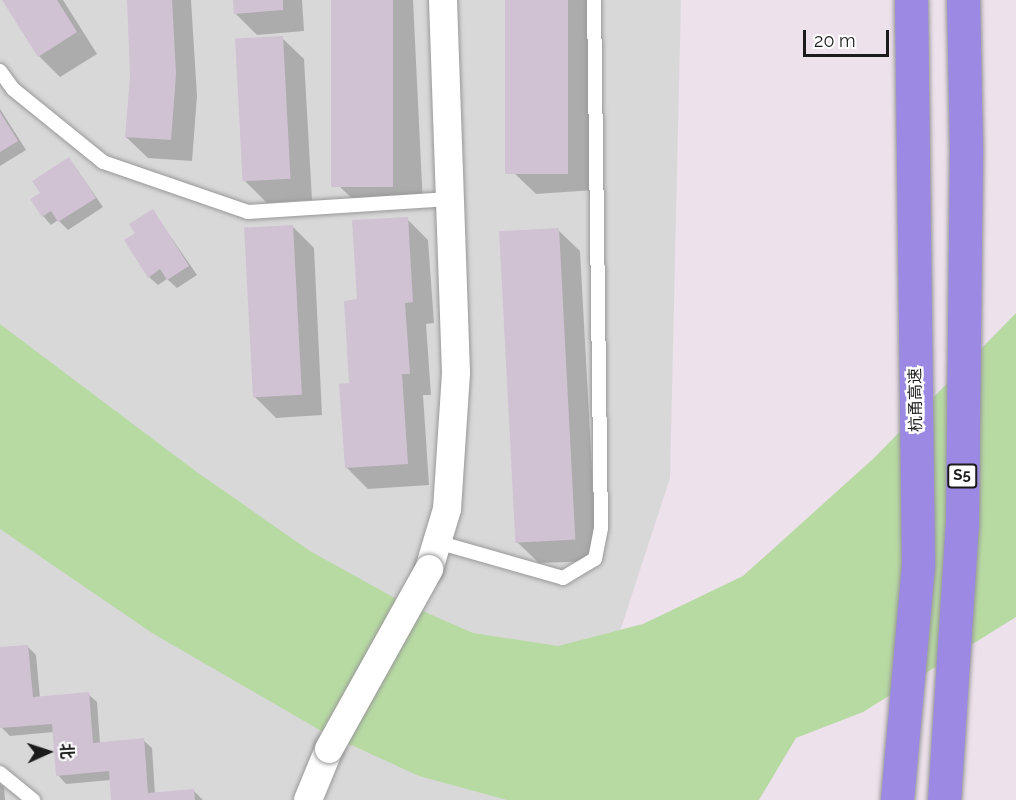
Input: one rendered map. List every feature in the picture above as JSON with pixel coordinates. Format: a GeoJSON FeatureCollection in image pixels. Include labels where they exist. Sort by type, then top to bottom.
{"type":"FeatureCollection","features":[{"type":"Feature","properties":{"kind":"highway","name":"杭甬高速"},"geometry":{"type":"LineString","coordinates":[[897,800],[918,564],[911,0]]}},
{"type":"Feature","properties":{"kind":"highway","name":"S5"},"geometry":{"type":"LineString","coordinates":[[944,800],[962,525],[966,152],[963,0]]}},
{"type":"Feature","properties":{"kind":"street"},"geometry":{"type":"LineString","coordinates":[[308,800],[329,749],[429,568],[447,509],[456,373],[443,0]]}},
{"type":"Feature","properties":{"kind":"lane"},"geometry":{"type":"LineString","coordinates":[[437,542],[563,578],[596,559],[601,528],[594,0]]}},
{"type":"Feature","properties":{"kind":"lane"},"geometry":{"type":"LineString","coordinates":[[0,71],[13,89],[103,162],[248,212],[450,199]]}},
{"type":"Feature","properties":{"kind":"lane"},"geometry":{"type":"LineString","coordinates":[[0,773],[33,800]]}},
{"type":"Feature","properties":{"kind":"shaded area"},"geometry":{"type":"Polygon","coordinates":[[[0,0],[681,0],[670,478],[565,800],[0,800],[0,0]]]}},
{"type":"Feature","properties":{"kind":"shaded area"},"geometry":{"type":"Polygon","coordinates":[[[1016,313],[1016,617],[863,712],[796,738],[759,800],[507,800],[419,776],[323,732],[152,633],[0,529],[0,324],[194,470],[310,551],[402,602],[473,633],[558,646],[643,624],[743,576],[874,458],[1016,313]]]}},
{"type":"Feature","properties":{"kind":"building"},"geometry":{"type":"Polygon","coordinates":[[[2,0],[57,0],[77,32],[38,57],[2,0]]]}},
{"type":"Feature","properties":{"kind":"building"},"geometry":{"type":"Polygon","coordinates":[[[127,0],[172,0],[176,74],[171,140],[125,137],[130,76],[127,0]]]}},
{"type":"Feature","properties":{"kind":"building"},"geometry":{"type":"Polygon","coordinates":[[[233,0],[283,0],[283,10],[234,14],[233,0]]]}},
{"type":"Feature","properties":{"kind":"building"},"geometry":{"type":"Polygon","coordinates":[[[331,0],[393,0],[393,187],[331,187],[331,0]]]}},
{"type":"Feature","properties":{"kind":"building"},"geometry":{"type":"Polygon","coordinates":[[[505,0],[568,0],[568,174],[505,174],[505,0]]]}},
{"type":"Feature","properties":{"kind":"building"},"geometry":{"type":"Polygon","coordinates":[[[283,36],[290,179],[243,181],[235,39],[283,36]]]}},
{"type":"Feature","properties":{"kind":"building"},"geometry":{"type":"Polygon","coordinates":[[[0,112],[18,141],[0,152],[0,112]]]}},
{"type":"Feature","properties":{"kind":"building"},"geometry":{"type":"Polygon","coordinates":[[[69,157],[96,198],[58,222],[51,211],[42,217],[30,199],[40,193],[32,181],[69,157]]]}},
{"type":"Feature","properties":{"kind":"building"},"geometry":{"type":"Polygon","coordinates":[[[153,209],[189,266],[167,280],[160,269],[148,278],[124,240],[135,233],[129,224],[153,209]]]}},
{"type":"Feature","properties":{"kind":"building"},"geometry":{"type":"Polygon","coordinates":[[[408,217],[413,302],[405,303],[410,374],[402,374],[408,464],[345,468],[339,384],[349,383],[344,301],[357,299],[352,220],[408,217]]]}},
{"type":"Feature","properties":{"kind":"building"},"geometry":{"type":"Polygon","coordinates":[[[293,225],[302,395],[253,397],[244,228],[293,225]]]}},
{"type":"Feature","properties":{"kind":"building"},"geometry":{"type":"Polygon","coordinates":[[[559,228],[575,540],[515,543],[499,231],[559,228]]]}},
{"type":"Feature","properties":{"kind":"building"},"geometry":{"type":"Polygon","coordinates":[[[28,645],[33,697],[89,692],[93,743],[144,738],[148,793],[194,789],[195,800],[111,800],[109,771],[56,776],[52,724],[0,728],[0,647],[28,645]]]}}]}
